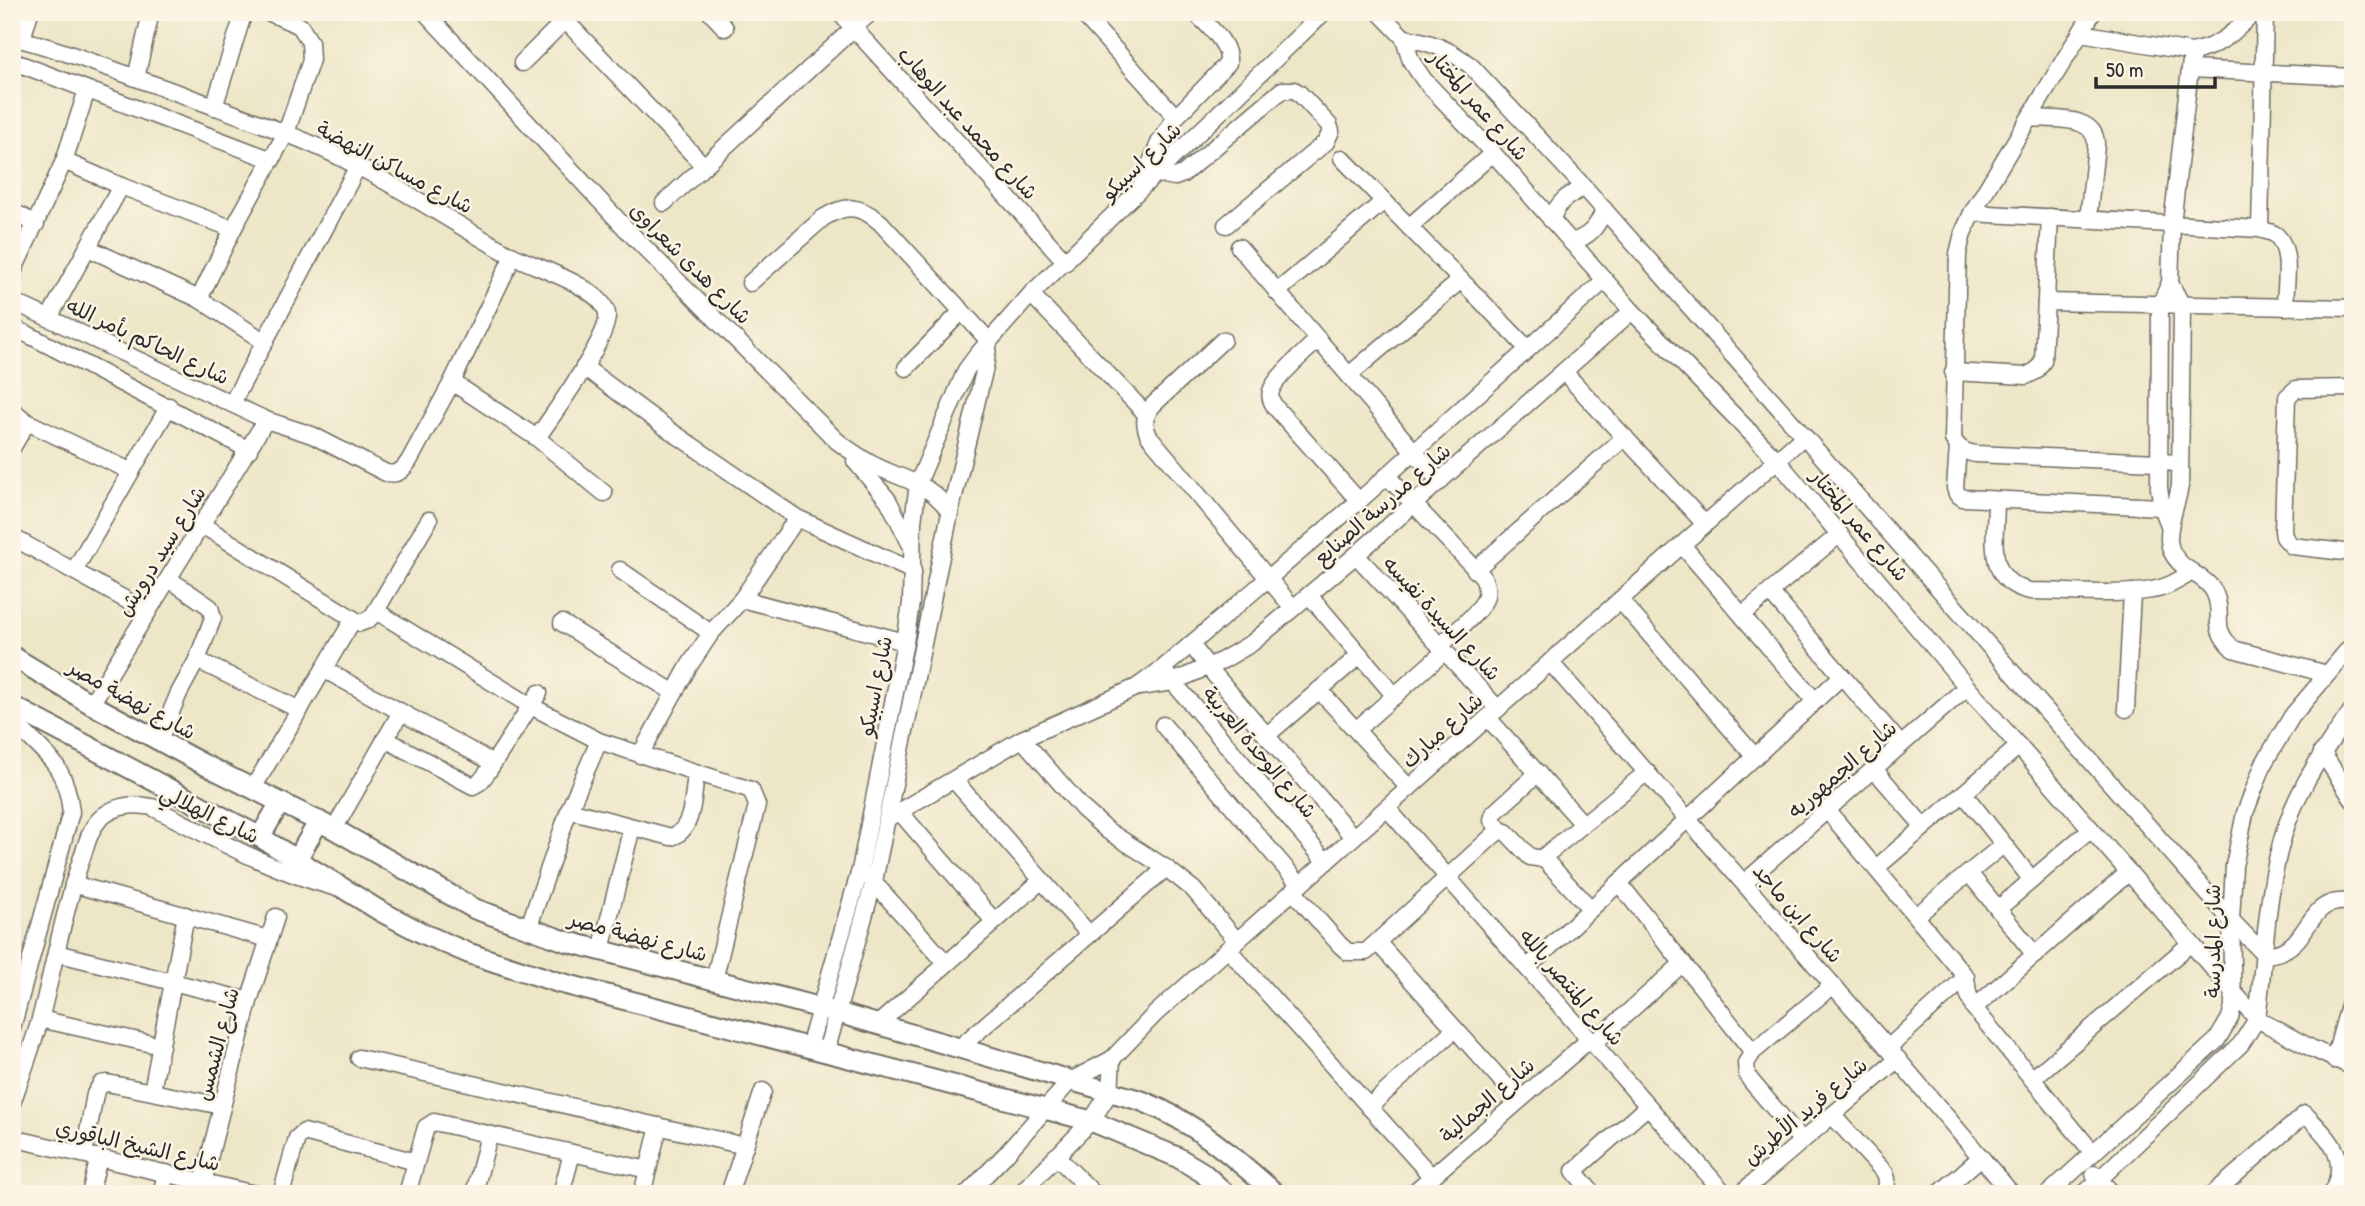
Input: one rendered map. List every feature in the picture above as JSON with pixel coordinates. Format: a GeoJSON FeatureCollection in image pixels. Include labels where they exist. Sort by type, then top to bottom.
{"type":"FeatureCollection","features":[{"type":"Feature","properties":{"kind":"street"},"geometry":{"type":"LineString","coordinates":[[17,38],[30,12]]}},
{"type":"Feature","properties":{"kind":"street"},"geometry":{"type":"LineString","coordinates":[[135,78],[151,12]]}},
{"type":"Feature","properties":{"kind":"street"},"geometry":{"type":"LineString","coordinates":[[214,107],[244,12]]}},
{"type":"Feature","properties":{"kind":"street"},"geometry":{"type":"LineString","coordinates":[[198,299],[286,133],[311,60],[310,42],[300,26],[268,12]]}},
{"type":"Feature","properties":{"kind":"street","name":"شارع هدى شعراوى"},"geometry":{"type":"LineString","coordinates":[[425,12],[628,230],[837,440],[862,459],[918,483],[938,496],[950,513]]}},
{"type":"Feature","properties":{"kind":"street"},"geometry":{"type":"LineString","coordinates":[[710,12],[725,28]]}},
{"type":"Feature","properties":{"kind":"street","name":"شارع محمد عبد الوهاب"},"geometry":{"type":"LineString","coordinates":[[839,12],[1066,262]]}},
{"type":"Feature","properties":{"kind":"street"},"geometry":{"type":"LineString","coordinates":[[664,204],[871,12]]}},
{"type":"Feature","properties":{"kind":"street"},"geometry":{"type":"LineString","coordinates":[[1082,12],[1177,117]]}},
{"type":"Feature","properties":{"kind":"street"},"geometry":{"type":"LineString","coordinates":[[1138,192],[1156,149],[1177,117],[1228,63],[1226,47],[1195,12]]}},
{"type":"Feature","properties":{"kind":"street","name":"شارع اسبيكو"},"geometry":{"type":"LineString","coordinates":[[829,1010],[905,642],[911,603],[913,522],[918,483],[966,370],[1031,294],[1324,12]]}},
{"type":"Feature","properties":{"kind":"street"},"geometry":{"type":"LineString","coordinates":[[1379,12],[1404,38]]}},
{"type":"Feature","properties":{"kind":"street"},"geometry":{"type":"LineString","coordinates":[[2093,12],[1972,213],[1963,233],[1958,254],[1953,439],[1958,447],[1976,454],[2180,463]]}},
{"type":"Feature","properties":{"kind":"street"},"geometry":{"type":"LineString","coordinates":[[2081,33],[2192,52],[2221,43],[2255,12]]}},
{"type":"Feature","properties":{"kind":"street"},"geometry":{"type":"LineString","coordinates":[[2260,229],[2264,12]]}},
{"type":"Feature","properties":{"kind":"street"},"geometry":{"type":"LineString","coordinates":[[522,63],[569,16],[704,166]]}},
{"type":"Feature","properties":{"kind":"street","name":"شارع مساكن النهضة"},"geometry":{"type":"LineString","coordinates":[[17,38],[286,133],[358,166],[513,256],[590,291],[601,301],[607,315],[605,330],[584,368]]}},
{"type":"Feature","properties":{"kind":"street","name":"شارع عمر المختار"},"geometry":{"type":"LineString","coordinates":[[2257,1019],[1967,687],[1777,460],[1632,312],[1493,153],[1423,80],[1411,61],[1404,38],[1429,41],[1452,51],[1471,66],[1604,209],[2231,920],[2265,955]]}},
{"type":"Feature","properties":{"kind":"street"},"geometry":{"type":"LineString","coordinates":[[2169,525],[2159,488],[2160,304],[2170,283],[2172,224],[2192,52]]}},
{"type":"Feature","properties":{"kind":"street"},"geometry":{"type":"LineString","coordinates":[[12,61],[272,160]]}},
{"type":"Feature","properties":{"kind":"street"},"geometry":{"type":"LineString","coordinates":[[2190,69],[2353,78]]}},
{"type":"Feature","properties":{"kind":"street"},"geometry":{"type":"LineString","coordinates":[[12,274],[65,161],[87,90]]}},
{"type":"Feature","properties":{"kind":"street"},"geometry":{"type":"LineString","coordinates":[[1157,174],[1166,177],[1183,174],[1282,90],[1299,93],[1329,125],[1329,137],[1226,225]]}},
{"type":"Feature","properties":{"kind":"street"},"geometry":{"type":"LineString","coordinates":[[2030,118],[2078,122],[2086,124],[2092,130],[2096,146],[2088,219]]}},
{"type":"Feature","properties":{"kind":"street"},"geometry":{"type":"LineString","coordinates":[[1409,227],[1493,153]]}},
{"type":"Feature","properties":{"kind":"street"},"geometry":{"type":"LineString","coordinates":[[1342,158],[1528,349]]}},
{"type":"Feature","properties":{"kind":"street"},"geometry":{"type":"LineString","coordinates":[[65,161],[121,186],[233,229]]}},
{"type":"Feature","properties":{"kind":"street"},"geometry":{"type":"LineString","coordinates":[[232,404],[358,166]]}},
{"type":"Feature","properties":{"kind":"street"},"geometry":{"type":"LineString","coordinates":[[49,318],[121,186]]}},
{"type":"Feature","properties":{"kind":"street"},"geometry":{"type":"LineString","coordinates":[[1551,219],[1563,199],[1585,188]]}},
{"type":"Feature","properties":{"kind":"street"},"geometry":{"type":"LineString","coordinates":[[1277,292],[1384,201]]}},
{"type":"Feature","properties":{"kind":"street"},"geometry":{"type":"LineString","coordinates":[[750,283],[824,218],[837,209],[852,207],[867,212],[880,222],[989,341]]}},
{"type":"Feature","properties":{"kind":"street"},"geometry":{"type":"LineString","coordinates":[[1571,242],[1592,232],[1604,209]]}},
{"type":"Feature","properties":{"kind":"street"},"geometry":{"type":"LineString","coordinates":[[12,211],[36,224]]}},
{"type":"Feature","properties":{"kind":"street"},"geometry":{"type":"LineString","coordinates":[[1972,213],[2260,229],[2274,233],[2284,245],[2285,307]]}},
{"type":"Feature","properties":{"kind":"street"},"geometry":{"type":"LineString","coordinates":[[1954,372],[2026,376],[2036,371],[2043,361],[2050,217]]}},
{"type":"Feature","properties":{"kind":"street"},"geometry":{"type":"LineString","coordinates":[[1239,247],[1440,482]]}},
{"type":"Feature","properties":{"kind":"street"},"geometry":{"type":"LineString","coordinates":[[89,248],[198,299],[265,342]]}},
{"type":"Feature","properties":{"kind":"street"},"geometry":{"type":"LineString","coordinates":[[513,256],[452,382],[537,438],[604,493]]}},
{"type":"Feature","properties":{"kind":"street"},"geometry":{"type":"LineString","coordinates":[[1349,375],[1461,280]]}},
{"type":"Feature","properties":{"kind":"street","name":"شارع مدرسة الصنايع"},"geometry":{"type":"LineString","coordinates":[[894,815],[1022,738],[1136,687],[1162,669],[1359,501],[1605,281]]}},
{"type":"Feature","properties":{"kind":"street"},"geometry":{"type":"LineString","coordinates":[[2170,283],[2182,305],[2180,486],[2169,525],[2168,540],[2172,554],[2181,566],[2203,579],[2216,594],[2219,631],[2232,649],[2327,674]]}},
{"type":"Feature","properties":{"kind":"street"},"geometry":{"type":"LineString","coordinates":[[1031,294],[1146,414]]}},
{"type":"Feature","properties":{"kind":"street","name":"شارع الحاكم بأمر الله"},"geometry":{"type":"LineString","coordinates":[[12,301],[266,420],[312,435],[395,474],[403,470],[409,461],[452,382]]}},
{"type":"Feature","properties":{"kind":"street"},"geometry":{"type":"LineString","coordinates":[[2046,302],[2353,308]]}},
{"type":"Feature","properties":{"kind":"street"},"geometry":{"type":"LineString","coordinates":[[906,368],[962,312]]}},
{"type":"Feature","properties":{"kind":"street","name":"شارع مدرسة الصنايع"},"geometry":{"type":"LineString","coordinates":[[1136,687],[1173,682],[1252,643],[1632,312]]}},
{"type":"Feature","properties":{"kind":"street"},"geometry":{"type":"LineString","coordinates":[[12,328],[169,406],[249,450]]}},
{"type":"Feature","properties":{"kind":"street"},"geometry":{"type":"LineString","coordinates":[[1318,339],[1277,380],[1271,388],[1270,398],[1275,407],[1359,501]]}},
{"type":"Feature","properties":{"kind":"street"},"geometry":{"type":"LineString","coordinates":[[1223,340],[1146,414],[1144,426],[1149,436],[1293,608]]}},
{"type":"Feature","properties":{"kind":"street","name":"شارع اسبيكو"},"geometry":{"type":"LineString","coordinates":[[817,1049],[894,815],[950,513],[989,341]]}},
{"type":"Feature","properties":{"kind":"street"},"geometry":{"type":"LineString","coordinates":[[537,438],[584,368],[797,518],[912,571]]}},
{"type":"Feature","properties":{"kind":"street"},"geometry":{"type":"LineString","coordinates":[[1563,372],[1705,524]]}},
{"type":"Feature","properties":{"kind":"street"},"geometry":{"type":"LineString","coordinates":[[2353,388],[2296,389],[2287,397],[2283,531],[2287,543],[2292,546],[2353,553]]}},
{"type":"Feature","properties":{"kind":"street"},"geometry":{"type":"LineString","coordinates":[[74,571],[169,406]]}},
{"type":"Feature","properties":{"kind":"street"},"geometry":{"type":"LineString","coordinates":[[12,410],[27,422],[130,471]]}},
{"type":"Feature","properties":{"kind":"street","name":"شارع سيد درويش"},"geometry":{"type":"LineString","coordinates":[[91,704],[266,420]]}},
{"type":"Feature","properties":{"kind":"street"},"geometry":{"type":"LineString","coordinates":[[12,448],[27,422]]}},
{"type":"Feature","properties":{"kind":"street"},"geometry":{"type":"LineString","coordinates":[[1475,570],[1625,437]]}},
{"type":"Feature","properties":{"kind":"street","name":"شارع مبارك"},"geometry":{"type":"LineString","coordinates":[[1070,1081],[1112,1059],[1155,1014],[1804,437]]}},
{"type":"Feature","properties":{"kind":"street"},"geometry":{"type":"LineString","coordinates":[[837,440],[888,500],[913,549]]}},
{"type":"Feature","properties":{"kind":"street"},"geometry":{"type":"LineString","coordinates":[[1958,447],[1955,480],[1957,494],[1969,500],[2162,507]]}},
{"type":"Feature","properties":{"kind":"street"},"geometry":{"type":"LineString","coordinates":[[1356,730],[1442,649],[1486,598],[1487,587],[1483,577],[1387,476]]}},
{"type":"Feature","properties":{"kind":"street"},"geometry":{"type":"LineString","coordinates":[[1996,501],[1997,565],[2004,579],[2016,588],[2031,591],[2132,592],[2154,590],[2174,583],[2192,572]]}},
{"type":"Feature","properties":{"kind":"street"},"geometry":{"type":"LineString","coordinates":[[640,755],[673,692],[711,634],[742,599],[797,518]]}},
{"type":"Feature","properties":{"kind":"street"},"geometry":{"type":"LineString","coordinates":[[202,525],[360,623],[368,620],[376,611],[429,520]]}},
{"type":"Feature","properties":{"kind":"street"},"geometry":{"type":"LineString","coordinates":[[1742,615],[1840,534]]}},
{"type":"Feature","properties":{"kind":"street"},"geometry":{"type":"LineString","coordinates":[[12,537],[148,612]]}},
{"type":"Feature","properties":{"kind":"street"},"geometry":{"type":"LineString","coordinates":[[1682,545],[1815,701]]}},
{"type":"Feature","properties":{"kind":"street","name":"شارع السيدة نفيسه"},"geometry":{"type":"LineString","coordinates":[[1356,555],[1442,649],[1538,774],[1583,824]]}},
{"type":"Feature","properties":{"kind":"street"},"geometry":{"type":"LineString","coordinates":[[620,570],[711,634]]}},
{"type":"Feature","properties":{"kind":"street"},"geometry":{"type":"LineString","coordinates":[[159,740],[213,623],[212,610],[169,579]]}},
{"type":"Feature","properties":{"kind":"street"},"geometry":{"type":"LineString","coordinates":[[1770,592],[1901,745]]}},
{"type":"Feature","properties":{"kind":"street"},"geometry":{"type":"LineString","coordinates":[[2126,709],[2132,592]]}},
{"type":"Feature","properties":{"kind":"street"},"geometry":{"type":"LineString","coordinates":[[1309,594],[1395,696]]}},
{"type":"Feature","properties":{"kind":"street"},"geometry":{"type":"LineString","coordinates":[[742,599],[905,642]]}},
{"type":"Feature","properties":{"kind":"street"},"geometry":{"type":"LineString","coordinates":[[1620,600],[1755,757]]}},
{"type":"Feature","properties":{"kind":"street"},"geometry":{"type":"LineString","coordinates":[[376,611],[535,700],[599,741],[696,774],[746,787],[754,794],[757,805],[714,980]]}},
{"type":"Feature","properties":{"kind":"street"},"geometry":{"type":"LineString","coordinates":[[253,788],[326,670],[353,620]]}},
{"type":"Feature","properties":{"kind":"street"},"geometry":{"type":"LineString","coordinates":[[562,623],[673,692]]}},
{"type":"Feature","properties":{"kind":"street","name":"شارع الوحدة العربية"},"geometry":{"type":"LineString","coordinates":[[1191,644],[1353,837]]}},
{"type":"Feature","properties":{"kind":"street","name":"شارع المدرسة"},"geometry":{"type":"LineString","coordinates":[[2048,1194],[2217,1040],[2231,1018],[2234,993],[2231,920],[2234,866],[2245,813],[2264,763],[2292,716],[2353,644]]}},
{"type":"Feature","properties":{"kind":"street"},"geometry":{"type":"LineString","coordinates":[[1266,736],[1360,655]]}},
{"type":"Feature","properties":{"kind":"street","name":"شارع نهضة مصر"},"geometry":{"type":"LineString","coordinates":[[12,656],[91,704],[327,825],[475,909],[528,929],[829,1010],[1159,1108],[1190,1124],[1222,1147],[1276,1194]]}},
{"type":"Feature","properties":{"kind":"street"},"geometry":{"type":"LineString","coordinates":[[197,660],[300,710]]}},
{"type":"Feature","properties":{"kind":"street","name":"شارع ابن ماجد"},"geometry":{"type":"LineString","coordinates":[[1550,662],[2012,1194]]}},
{"type":"Feature","properties":{"kind":"street","name":"شارع الوحدة العربية"},"geometry":{"type":"LineString","coordinates":[[1162,669],[1326,862]]}},
{"type":"Feature","properties":{"kind":"street"},"geometry":{"type":"LineString","coordinates":[[326,670],[493,763]]}},
{"type":"Feature","properties":{"kind":"street"},"geometry":{"type":"LineString","coordinates":[[1527,968],[1842,676]]}},
{"type":"Feature","properties":{"kind":"street","name":"شارع الجمهوريه"},"geometry":{"type":"LineString","coordinates":[[1744,883],[1967,687]]}},
{"type":"Feature","properties":{"kind":"street"},"geometry":{"type":"LineString","coordinates":[[1319,690],[1409,788]]}},
{"type":"Feature","properties":{"kind":"street"},"geometry":{"type":"LineString","coordinates":[[385,738],[473,786],[480,782],[535,700]]}},
{"type":"Feature","properties":{"kind":"street"},"geometry":{"type":"LineString","coordinates":[[12,706],[260,837],[380,911],[424,934],[512,969],[1091,1121],[1177,1157],[1202,1172],[1226,1194]]}},
{"type":"Feature","properties":{"kind":"street"},"geometry":{"type":"LineString","coordinates":[[2084,1194],[2241,1044],[2257,1019],[2279,850],[2297,800],[2322,752],[2353,709]]}},
{"type":"Feature","properties":{"kind":"street"},"geometry":{"type":"LineString","coordinates":[[297,859],[327,825],[401,712]]}},
{"type":"Feature","properties":{"kind":"street"},"geometry":{"type":"LineString","coordinates":[[12,720],[54,761],[64,777],[71,812],[12,1028]]}},
{"type":"Feature","properties":{"kind":"street"},"geometry":{"type":"LineString","coordinates":[[1163,725],[1339,945],[1348,952],[1366,952],[1378,943],[1501,831]]}},
{"type":"Feature","properties":{"kind":"street"},"geometry":{"type":"LineString","coordinates":[[1022,738],[1083,809],[1100,824],[1193,889],[1233,945],[1369,1107],[1432,1177]]}},
{"type":"Feature","properties":{"kind":"street"},"geometry":{"type":"LineString","coordinates":[[528,929],[569,810],[599,741]]}},
{"type":"Feature","properties":{"kind":"street"},"geometry":{"type":"LineString","coordinates":[[1876,868],[2019,746]]}},
{"type":"Feature","properties":{"kind":"street"},"geometry":{"type":"LineString","coordinates":[[2322,752],[2353,800]]}},
{"type":"Feature","properties":{"kind":"street"},"geometry":{"type":"LineString","coordinates":[[1874,769],[1924,827]]}},
{"type":"Feature","properties":{"kind":"street"},"geometry":{"type":"LineString","coordinates":[[1541,859],[1647,772]]}},
{"type":"Feature","properties":{"kind":"street"},"geometry":{"type":"LineString","coordinates":[[569,810],[671,837],[679,835],[688,818],[696,774]]}},
{"type":"Feature","properties":{"kind":"street"},"geometry":{"type":"LineString","coordinates":[[1538,774],[1494,813],[1492,820],[1527,855],[1544,859],[1591,909]]}},
{"type":"Feature","properties":{"kind":"street"},"geometry":{"type":"LineString","coordinates":[[954,779],[1089,934]]}},
{"type":"Feature","properties":{"kind":"street"},"geometry":{"type":"LineString","coordinates":[[1964,794],[2032,880]]}},
{"type":"Feature","properties":{"kind":"street"},"geometry":{"type":"LineString","coordinates":[[260,837],[281,803]]}},
{"type":"Feature","properties":{"kind":"street","name":"شارع الهلالي"},"geometry":{"type":"LineString","coordinates":[[12,1103],[40,1019],[73,884],[89,836],[96,823],[108,812],[137,804],[152,807],[265,864],[308,880],[347,890]]}},
{"type":"Feature","properties":{"kind":"street","name":"شارع المنتصر بالله"},"geometry":{"type":"LineString","coordinates":[[1387,808],[1725,1194]]}},
{"type":"Feature","properties":{"kind":"street"},"geometry":{"type":"LineString","coordinates":[[1827,810],[1966,977],[1974,1008],[2032,1079],[2088,1158],[2100,1180],[2113,1194]]}},
{"type":"Feature","properties":{"kind":"street"},"geometry":{"type":"LineString","coordinates":[[894,815],[994,921]]}},
{"type":"Feature","properties":{"kind":"street"},"geometry":{"type":"LineString","coordinates":[[601,950],[632,827]]}},
{"type":"Feature","properties":{"kind":"street"},"geometry":{"type":"LineString","coordinates":[[1998,909],[2091,829]]}},
{"type":"Feature","properties":{"kind":"street"},"geometry":{"type":"LineString","coordinates":[[1916,916],[2003,845]]}},
{"type":"Feature","properties":{"kind":"street"},"geometry":{"type":"LineString","coordinates":[[959,1048],[1166,868]]}},
{"type":"Feature","properties":{"kind":"street"},"geometry":{"type":"LineString","coordinates":[[860,870],[874,881],[946,963]]}},
{"type":"Feature","properties":{"kind":"street"},"geometry":{"type":"LineString","coordinates":[[1974,1008],[2129,872]]}},
{"type":"Feature","properties":{"kind":"street"},"geometry":{"type":"LineString","coordinates":[[1969,873],[2035,955]]}},
{"type":"Feature","properties":{"kind":"street"},"geometry":{"type":"LineString","coordinates":[[878,1024],[1042,880]]}},
{"type":"Feature","properties":{"kind":"street"},"geometry":{"type":"LineString","coordinates":[[1619,883],[1754,1052]]}},
{"type":"Feature","properties":{"kind":"street"},"geometry":{"type":"LineString","coordinates":[[73,884],[268,939]]}},
{"type":"Feature","properties":{"kind":"street"},"geometry":{"type":"LineString","coordinates":[[2265,955],[2277,954],[2288,948],[2320,909],[2333,903],[2353,903]]}},
{"type":"Feature","properties":{"kind":"street"},"geometry":{"type":"LineString","coordinates":[[152,1091],[186,915]]}},
{"type":"Feature","properties":{"kind":"street","name":"شارع الشمس"},"geometry":{"type":"LineString","coordinates":[[203,1182],[249,1001],[276,918]]}},
{"type":"Feature","properties":{"kind":"street"},"geometry":{"type":"LineString","coordinates":[[1378,943],[1519,1100]]}},
{"type":"Feature","properties":{"kind":"street"},"geometry":{"type":"LineString","coordinates":[[2032,1079],[2191,943]]}},
{"type":"Feature","properties":{"kind":"street"},"geometry":{"type":"LineString","coordinates":[[56,953],[249,1001]]}},
{"type":"Feature","properties":{"kind":"street","name":"شارع الجمالية"},"geometry":{"type":"LineString","coordinates":[[1412,1194],[1519,1100],[1683,964]]}},
{"type":"Feature","properties":{"kind":"street","name":"شارع فريد الأطرش"},"geometry":{"type":"LineString","coordinates":[[1740,1194],[1832,1115],[1966,977]]}},
{"type":"Feature","properties":{"kind":"street"},"geometry":{"type":"LineString","coordinates":[[1802,1141],[1747,1075],[1746,1063],[1754,1052],[1833,985]]}},
{"type":"Feature","properties":{"kind":"street"},"geometry":{"type":"LineString","coordinates":[[2334,1060],[2353,991]]}},
{"type":"Feature","properties":{"kind":"street"},"geometry":{"type":"LineString","coordinates":[[40,1019],[161,1046]]}},
{"type":"Feature","properties":{"kind":"street"},"geometry":{"type":"LineString","coordinates":[[2257,1019],[2334,1060],[2353,1067]]}},
{"type":"Feature","properties":{"kind":"street"},"geometry":{"type":"LineString","coordinates":[[1369,1107],[1455,1029]]}},
{"type":"Feature","properties":{"kind":"street"},"geometry":{"type":"LineString","coordinates":[[359,1058],[745,1146]]}},
{"type":"Feature","properties":{"kind":"street"},"geometry":{"type":"LineString","coordinates":[[1020,1194],[1091,1121],[1110,1092],[1112,1059]]}},
{"type":"Feature","properties":{"kind":"street"},"geometry":{"type":"LineString","coordinates":[[967,1194],[1070,1081]]}},
{"type":"Feature","properties":{"kind":"street"},"geometry":{"type":"LineString","coordinates":[[90,1194],[98,1087],[107,1083],[222,1106]]}},
{"type":"Feature","properties":{"kind":"street"},"geometry":{"type":"LineString","coordinates":[[729,1194],[763,1091]]}},
{"type":"Feature","properties":{"kind":"street"},"geometry":{"type":"LineString","coordinates":[[1593,1194],[1574,1171],[1648,1106]]}},
{"type":"Feature","properties":{"kind":"street"},"geometry":{"type":"LineString","coordinates":[[2213,1194],[2305,1114],[2330,1140],[2337,1153],[2340,1166],[2338,1181],[2331,1194]]}},
{"type":"Feature","properties":{"kind":"street"},"geometry":{"type":"LineString","coordinates":[[1832,1115],[1885,1173],[1886,1194]]}},
{"type":"Feature","properties":{"kind":"street"},"geometry":{"type":"LineString","coordinates":[[407,1194],[426,1127],[438,1122],[648,1170]]}},
{"type":"Feature","properties":{"kind":"street"},"geometry":{"type":"LineString","coordinates":[[642,1194],[659,1126]]}},
{"type":"Feature","properties":{"kind":"street"},"geometry":{"type":"LineString","coordinates":[[281,1194],[297,1138],[304,1132],[416,1162]]}},
{"type":"Feature","properties":{"kind":"street"},"geometry":{"type":"LineString","coordinates":[[474,1194],[488,1135]]}},
{"type":"Feature","properties":{"kind":"street","name":"شارع الشيخ الباقوري"},"geometry":{"type":"LineString","coordinates":[[12,1138],[254,1194]]}},
{"type":"Feature","properties":{"kind":"street"},"geometry":{"type":"LineString","coordinates":[[561,1194],[572,1153]]}},
{"type":"Feature","properties":{"kind":"street"},"geometry":{"type":"LineString","coordinates":[[1056,1156],[1094,1194]]}},
{"type":"Feature","properties":{"kind":"street"},"geometry":{"type":"LineString","coordinates":[[1939,1194],[1981,1157]]}},
{"type":"Feature","properties":{"kind":"street"},"geometry":{"type":"LineString","coordinates":[[161,1194],[166,1173]]}}]}
